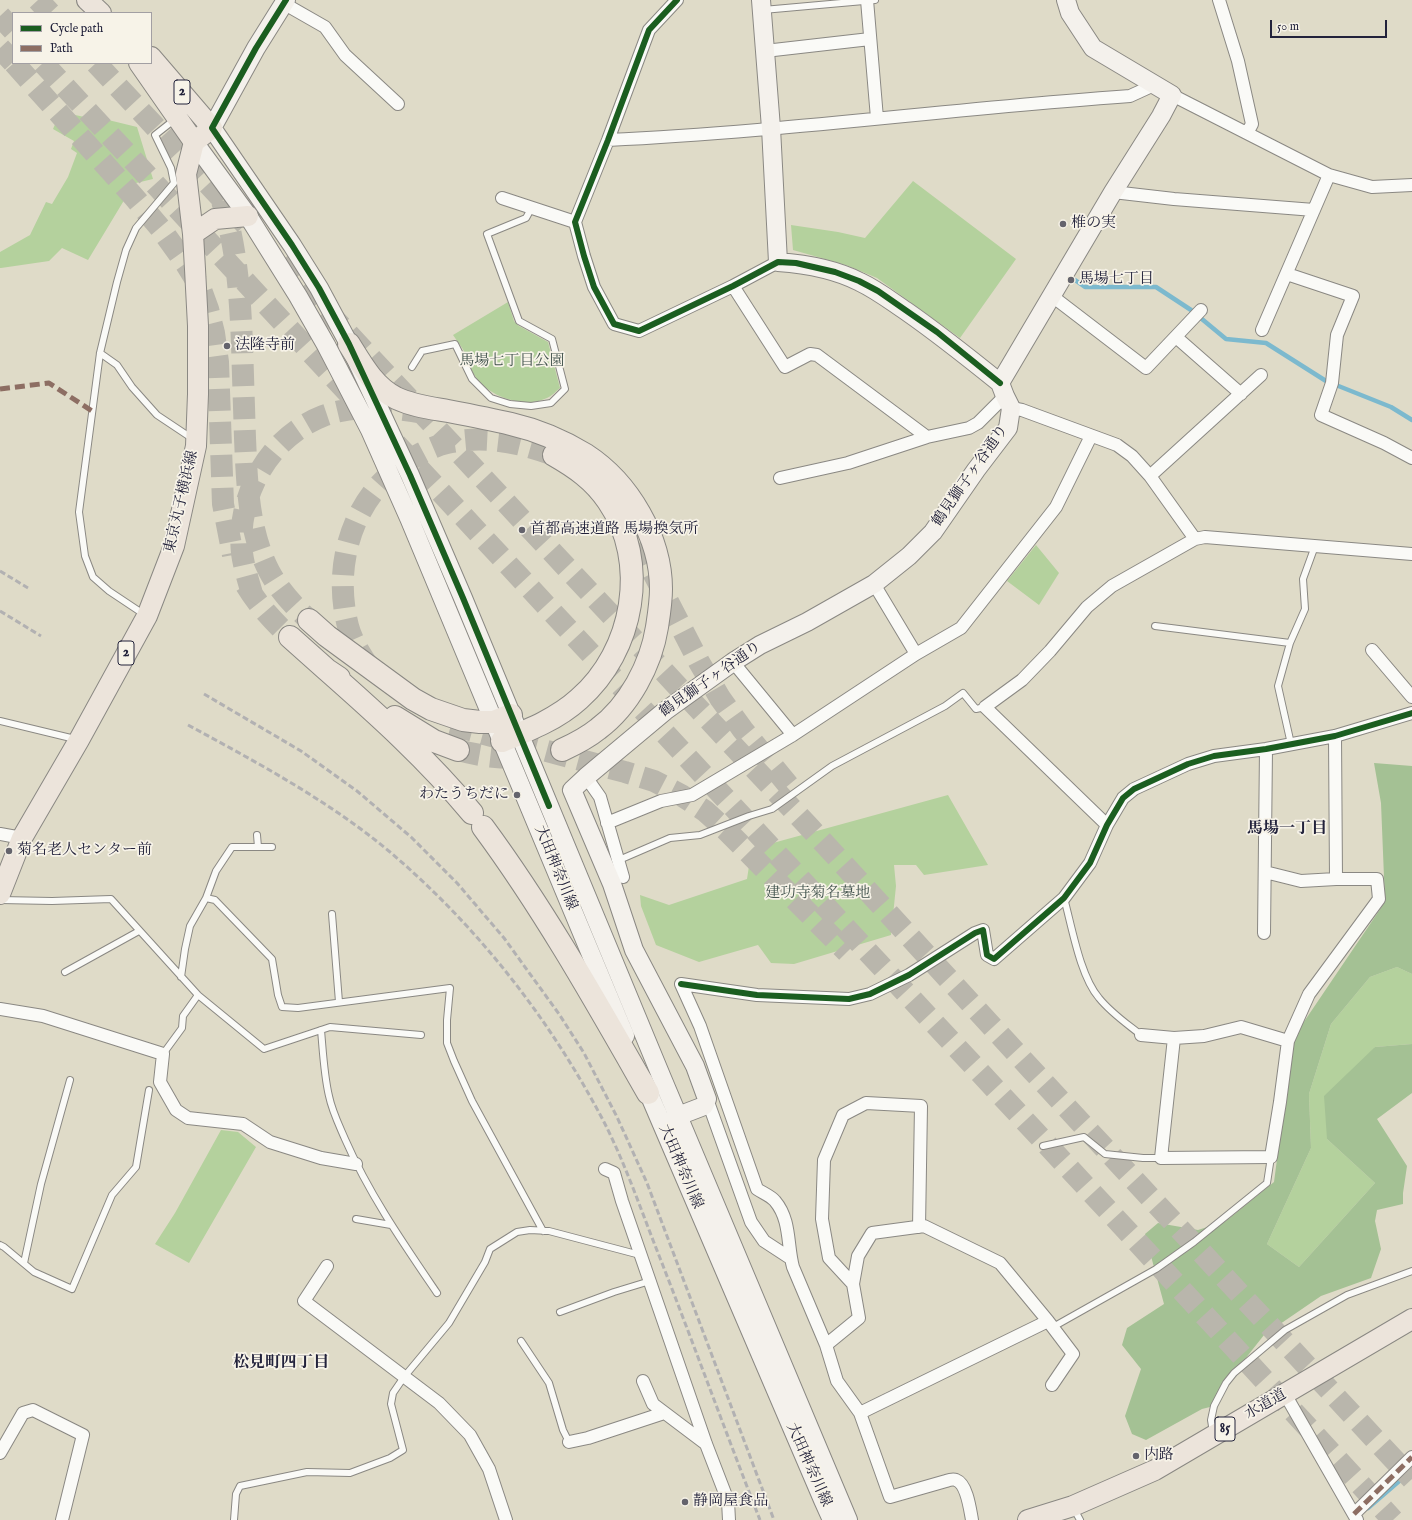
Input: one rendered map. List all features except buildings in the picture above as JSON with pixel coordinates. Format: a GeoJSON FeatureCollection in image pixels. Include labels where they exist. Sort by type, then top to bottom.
{"type":"FeatureCollection","features":[{"type":"Feature","properties":{"kind":"highway"},"geometry":{"type":"LineString","coordinates":[[349,344],[369,376],[381,388],[395,398],[422,407],[512,424],[539,432],[564,442],[588,456],[609,474],[640,513],[651,536],[658,562],[661,588],[656,634],[648,660],[626,699],[613,715],[598,730],[562,750]]}},
{"type":"Feature","properties":{"kind":"highway"},"geometry":{"type":"LineString","coordinates":[[309,620],[327,636],[413,699],[431,709],[463,720],[507,728],[561,713],[579,700],[595,683],[610,661],[622,638],[629,613],[632,589],[631,566],[627,542],[620,522],[609,501],[594,484],[576,468],[554,455]]}},
{"type":"Feature","properties":{"kind":"highway"},"geometry":{"type":"LineString","coordinates":[[290,637],[408,742],[477,820],[530,892],[554,930],[648,1093]]}},
{"type":"Feature","properties":{"kind":"highway"},"geometry":{"type":"LineString","coordinates":[[327,670],[412,729],[434,741],[458,750]]}},
{"type":"Feature","properties":{"kind":"main road"},"geometry":{"type":"LineString","coordinates":[[87,0],[100,12]]}},
{"type":"Feature","properties":{"kind":"main road"},"geometry":{"type":"LineString","coordinates":[[1066,0],[1070,13],[1093,48],[1172,95]]}},
{"type":"Feature","properties":{"kind":"main road"},"geometry":{"type":"LineString","coordinates":[[284,2],[256,48],[212,128],[194,142],[248,216],[298,296],[326,345],[370,430],[409,518],[507,728]]}},
{"type":"Feature","properties":{"kind":"main road"},"geometry":{"type":"LineString","coordinates":[[761,5],[771,128],[778,262],[796,263],[835,272],[859,281],[878,291],[937,332],[1006,395]]}},
{"type":"Feature","properties":{"kind":"main road","name":"2"},"geometry":{"type":"LineString","coordinates":[[152,58],[212,128]]}},
{"type":"Feature","properties":{"kind":"main road","name":"2"},"geometry":{"type":"LineString","coordinates":[[140,64],[194,142]]}},
{"type":"Feature","properties":{"kind":"main road","name":"鶴見獅子ヶ谷通り"},"geometry":{"type":"LineString","coordinates":[[586,777],[665,712],[734,662],[760,645],[807,622],[874,584],[909,556],[933,532],[976,470],[1008,428],[1006,395],[1052,296],[1113,192],[1161,116],[1172,95]]}},
{"type":"Feature","properties":{"kind":"main road"},"geometry":{"type":"LineString","coordinates":[[212,128],[307,269],[349,344],[413,482],[507,728]]}},
{"type":"Feature","properties":{"kind":"main road","name":"東京丸子横浜線"},"geometry":{"type":"LineString","coordinates":[[0,894],[22,838],[79,740],[147,616],[174,546],[196,441],[198,326],[193,234],[186,174],[194,142]]}},
{"type":"Feature","properties":{"kind":"main road"},"geometry":{"type":"LineString","coordinates":[[193,234],[215,220],[248,216]]}},
{"type":"Feature","properties":{"kind":"main road","name":"大田神奈川線"},"geometry":{"type":"LineString","coordinates":[[507,728],[549,806],[848,1520]]}},
{"type":"Feature","properties":{"kind":"main road","name":"大田神奈川線"},"geometry":{"type":"LineString","coordinates":[[507,728],[532,812],[648,1093],[832,1520]]}},
{"type":"Feature","properties":{"kind":"main road"},"geometry":{"type":"LineString","coordinates":[[586,777],[572,790],[612,884],[634,950],[695,1066],[707,1099]]}},
{"type":"Feature","properties":{"kind":"main road","name":"大田神奈川線"},"geometry":{"type":"LineString","coordinates":[[678,1116],[704,1106],[707,1099]]}},
{"type":"Feature","properties":{"kind":"main road","name":"水道道"},"geometry":{"type":"LineString","coordinates":[[1028,1520],[1076,1513],[1214,1436],[1412,1318]]}},
{"type":"Feature","properties":{"kind":"street"},"geometry":{"type":"LineString","coordinates":[[677,0],[649,30],[608,140],[575,222],[594,287],[614,324],[639,331],[733,286],[778,262]]}},
{"type":"Feature","properties":{"kind":"street"},"geometry":{"type":"LineString","coordinates":[[870,0],[870,39],[877,118]]}},
{"type":"Feature","properties":{"kind":"street"},"geometry":{"type":"LineString","coordinates":[[1219,0],[1238,61],[1252,124],[1247,133]]}},
{"type":"Feature","properties":{"kind":"street"},"geometry":{"type":"LineString","coordinates":[[284,2],[325,27],[345,55],[398,104]]}},
{"type":"Feature","properties":{"kind":"street"},"geometry":{"type":"LineString","coordinates":[[765,51],[870,39]]}},
{"type":"Feature","properties":{"kind":"street"},"geometry":{"type":"LineString","coordinates":[[608,140],[658,138],[1130,96],[1154,85]]}},
{"type":"Feature","properties":{"kind":"street"},"geometry":{"type":"LineString","coordinates":[[1172,95],[1329,175],[1372,187],[1412,185]]}},
{"type":"Feature","properties":{"kind":"street"},"geometry":{"type":"LineString","coordinates":[[1262,330],[1329,175]]}},
{"type":"Feature","properties":{"kind":"street"},"geometry":{"type":"LineString","coordinates":[[1113,192],[1314,210]]}},
{"type":"Feature","properties":{"kind":"street"},"geometry":{"type":"LineString","coordinates":[[502,198],[575,222]]}},
{"type":"Feature","properties":{"kind":"street"},"geometry":{"type":"LineString","coordinates":[[1287,274],[1354,296],[1337,335],[1332,383],[1321,415],[1384,443],[1412,458]]}},
{"type":"Feature","properties":{"kind":"street"},"geometry":{"type":"LineString","coordinates":[[733,286],[785,366],[810,354],[818,355],[928,437]]}},
{"type":"Feature","properties":{"kind":"street"},"geometry":{"type":"LineString","coordinates":[[1052,296],[1146,368],[1201,310]]}},
{"type":"Feature","properties":{"kind":"street"},"geometry":{"type":"LineString","coordinates":[[1176,336],[1241,394]]}},
{"type":"Feature","properties":{"kind":"street"},"geometry":{"type":"LineString","coordinates":[[1150,476],[1261,375]]}},
{"type":"Feature","properties":{"kind":"street"},"geometry":{"type":"LineString","coordinates":[[780,478],[848,463],[928,437],[970,428],[978,423],[1006,395],[1022,410],[1117,445],[1132,456],[1150,476],[1195,539]]}},
{"type":"Feature","properties":{"kind":"street"},"geometry":{"type":"LineString","coordinates":[[607,822],[661,801],[692,795],[793,735],[916,654],[961,628],[1056,506],[1091,436]]}},
{"type":"Feature","properties":{"kind":"street"},"geometry":{"type":"LineString","coordinates":[[1107,825],[985,707],[1022,680],[1050,652],[1087,607],[1112,586],[1195,539],[1205,537],[1407,554],[1412,561]]}},
{"type":"Feature","properties":{"kind":"street"},"geometry":{"type":"LineString","coordinates":[[874,584],[916,654]]}},
{"type":"Feature","properties":{"kind":"street"},"geometry":{"type":"LineString","coordinates":[[1372,650],[1412,697]]}},
{"type":"Feature","properties":{"kind":"street"},"geometry":{"type":"LineString","coordinates":[[734,662],[793,735]]}},
{"type":"Feature","properties":{"kind":"street"},"geometry":{"type":"LineString","coordinates":[[972,1520],[963,1485],[955,1480],[946,1481],[890,1497],[860,1413],[837,1381],[826,1344],[790,1258],[788,1231],[784,1216],[775,1201],[757,1189],[700,1026],[681,984],[757,995],[856,997],[870,994],[908,975],[975,933],[983,930],[987,955],[994,959],[1064,898],[1090,864],[1107,825],[1123,798],[1134,789],[1188,764],[1214,756],[1266,749],[1335,736],[1412,713]]}},
{"type":"Feature","properties":{"kind":"street"},"geometry":{"type":"LineString","coordinates":[[1335,736],[1336,879]]}},
{"type":"Feature","properties":{"kind":"street"},"geometry":{"type":"LineString","coordinates":[[1264,933],[1266,749]]}},
{"type":"Feature","properties":{"kind":"street"},"geometry":{"type":"LineString","coordinates":[[586,777],[600,797],[623,876]]}},
{"type":"Feature","properties":{"kind":"street"},"geometry":{"type":"LineString","coordinates":[[0,834],[22,838]]}},
{"type":"Feature","properties":{"kind":"street"},"geometry":{"type":"LineString","coordinates":[[1174,1038],[1161,1158],[1271,1157],[1288,1041],[1309,994],[1380,899],[1377,879],[1301,881],[1265,872]]}},
{"type":"Feature","properties":{"kind":"street"},"geometry":{"type":"LineString","coordinates":[[0,1009],[43,1016],[163,1054],[160,1082],[176,1110],[188,1118],[243,1124],[270,1142],[321,1158],[356,1164]]}},
{"type":"Feature","properties":{"kind":"street"},"geometry":{"type":"LineString","coordinates":[[1141,1034],[1174,1038],[1204,1036],[1241,1028],[1288,1041]]}},
{"type":"Feature","properties":{"kind":"street"},"geometry":{"type":"LineString","coordinates":[[707,1099],[751,1222],[764,1241],[790,1258]]}},
{"type":"Feature","properties":{"kind":"street"},"geometry":{"type":"LineString","coordinates":[[853,1284],[829,1258],[822,1219],[824,1160],[843,1115],[866,1103],[921,1106],[919,1227]]}},
{"type":"Feature","properties":{"kind":"street"},"geometry":{"type":"LineString","coordinates":[[605,1169],[614,1174],[706,1444],[728,1501],[729,1520]]}},
{"type":"Feature","properties":{"kind":"street"},"geometry":{"type":"LineString","coordinates":[[826,1344],[860,1318],[853,1284],[858,1256],[872,1233],[924,1226],[1000,1263],[1050,1324],[1073,1354],[1052,1385]]}},
{"type":"Feature","properties":{"kind":"street"},"geometry":{"type":"LineString","coordinates":[[326,1266],[304,1301],[439,1403],[470,1436],[489,1469],[506,1520]]}},
{"type":"Feature","properties":{"kind":"street"},"geometry":{"type":"LineString","coordinates":[[860,1413],[1050,1324]]}},
{"type":"Feature","properties":{"kind":"street"},"geometry":{"type":"LineString","coordinates":[[643,1381],[653,1404],[706,1444]]}},
{"type":"Feature","properties":{"kind":"street"},"geometry":{"type":"LineString","coordinates":[[1285,1394],[1356,1517],[1412,1457]]}},
{"type":"Feature","properties":{"kind":"street"},"geometry":{"type":"LineString","coordinates":[[0,1453],[23,1413],[33,1410],[84,1435],[62,1520]]}},
{"type":"Feature","properties":{"kind":"street"},"geometry":{"type":"LineString","coordinates":[[569,1442],[588,1438],[664,1413]]}},
{"type":"Feature","properties":{"kind":"lane"},"geometry":{"type":"LineString","coordinates":[[761,5],[870,0]]}},
{"type":"Feature","properties":{"kind":"lane"},"geometry":{"type":"LineString","coordinates":[[147,616],[109,591],[93,577],[84,556],[79,512],[100,354],[117,282],[131,238],[136,228],[174,183],[171,168],[155,135],[177,118]]}},
{"type":"Feature","properties":{"kind":"lane"},"geometry":{"type":"LineString","coordinates":[[412,367],[422,351],[456,344],[472,379],[491,398],[510,404],[531,406],[551,402],[565,390],[552,339],[519,321],[487,234],[526,218],[532,207]]}},
{"type":"Feature","properties":{"kind":"lane"},"geometry":{"type":"LineString","coordinates":[[100,354],[116,366],[132,387],[157,415],[196,441]]}},
{"type":"Feature","properties":{"kind":"lane"},"geometry":{"type":"LineString","coordinates":[[1291,744],[1278,686],[1290,643],[1305,609],[1303,579],[1315,546]]}},
{"type":"Feature","properties":{"kind":"lane"},"geometry":{"type":"LineString","coordinates":[[1155,626],[1290,643]]}},
{"type":"Feature","properties":{"kind":"lane"},"geometry":{"type":"LineString","coordinates":[[619,860],[670,838],[700,834],[772,809],[832,766],[945,706],[963,693],[976,709],[985,707]]}},
{"type":"Feature","properties":{"kind":"lane"},"geometry":{"type":"LineString","coordinates":[[0,721],[79,740]]}},
{"type":"Feature","properties":{"kind":"lane"},"geometry":{"type":"LineString","coordinates":[[257,835],[258,847]]}},
{"type":"Feature","properties":{"kind":"lane"},"geometry":{"type":"LineString","coordinates":[[181,977],[184,949],[190,926],[206,898],[216,871],[232,847],[272,847]]}},
{"type":"Feature","properties":{"kind":"lane"},"geometry":{"type":"LineString","coordinates":[[206,898],[215,900],[272,959],[278,995],[282,1007],[298,1008],[450,988],[447,1020],[447,1043],[472,1101],[543,1231]]}},
{"type":"Feature","properties":{"kind":"lane"},"geometry":{"type":"LineString","coordinates":[[1064,898],[1086,979],[1098,998],[1112,1012],[1141,1034]]}},
{"type":"Feature","properties":{"kind":"lane"},"geometry":{"type":"LineString","coordinates":[[0,900],[52,901],[110,899],[198,995],[264,1049],[330,1027],[421,1035]]}},
{"type":"Feature","properties":{"kind":"lane"},"geometry":{"type":"LineString","coordinates":[[332,914],[339,1002]]}},
{"type":"Feature","properties":{"kind":"lane"},"geometry":{"type":"LineString","coordinates":[[65,972],[139,931]]}},
{"type":"Feature","properties":{"kind":"lane"},"geometry":{"type":"LineString","coordinates":[[163,1054],[182,1028],[183,1016],[198,995]]}},
{"type":"Feature","properties":{"kind":"lane"},"geometry":{"type":"LineString","coordinates":[[321,1030],[324,1072],[329,1098],[336,1119],[356,1164],[391,1225],[437,1293]]}},
{"type":"Feature","properties":{"kind":"lane"},"geometry":{"type":"LineString","coordinates":[[24,1263],[41,1184],[70,1080]]}},
{"type":"Feature","properties":{"kind":"lane"},"geometry":{"type":"LineString","coordinates":[[0,1245],[34,1272],[72,1290],[112,1195],[136,1167],[149,1090]]}},
{"type":"Feature","properties":{"kind":"lane"},"geometry":{"type":"LineString","coordinates":[[1043,1146],[1084,1138],[1105,1154],[1143,1158],[1161,1158]]}},
{"type":"Feature","properties":{"kind":"lane"},"geometry":{"type":"LineString","coordinates":[[1050,1324],[1156,1269],[1194,1242],[1267,1183],[1271,1157]]}},
{"type":"Feature","properties":{"kind":"lane"},"geometry":{"type":"LineString","coordinates":[[356,1219],[391,1225]]}},
{"type":"Feature","properties":{"kind":"lane"},"geometry":{"type":"LineString","coordinates":[[234,1520],[236,1494],[240,1486],[307,1472],[350,1472],[390,1458],[403,1450],[391,1404],[393,1393],[404,1377],[449,1323],[485,1262],[490,1249],[517,1232],[530,1230],[549,1231],[596,1242],[641,1255]]}},
{"type":"Feature","properties":{"kind":"lane"},"geometry":{"type":"LineString","coordinates":[[1214,1436],[1211,1420],[1214,1406],[1226,1383],[1234,1373],[1285,1330],[1348,1296],[1412,1271]]}},
{"type":"Feature","properties":{"kind":"lane"},"geometry":{"type":"LineString","coordinates":[[560,1312],[614,1292],[650,1281]]}},
{"type":"Feature","properties":{"kind":"lane"},"geometry":{"type":"LineString","coordinates":[[521,1341],[549,1383],[563,1430],[569,1442]]}},
{"type":"Feature","properties":{"kind":"green space"},"geometry":{"type":"Polygon","coordinates":[[[60,113],[73,118],[75,115],[94,119],[96,117],[137,127],[153,179],[136,183],[134,190],[128,189],[123,202],[88,260],[62,248],[49,261],[0,268],[0,252],[30,235],[46,202],[52,204],[68,177],[77,153],[71,149],[74,141],[53,129],[60,113]]]}},
{"type":"Feature","properties":{"kind":"green space"},"geometry":{"type":"Polygon","coordinates":[[[913,181],[1016,259],[960,338],[877,278],[846,265],[793,250],[791,225],[838,232],[865,238],[913,181]]]}},
{"type":"Feature","properties":{"kind":"green space","name":"馬場七丁目公園"},"geometry":{"type":"Polygon","coordinates":[[[508,302],[514,321],[519,326],[548,342],[560,388],[547,398],[538,401],[518,401],[508,399],[489,390],[475,376],[465,353],[453,335],[508,302]]]}},
{"type":"Feature","properties":{"kind":"green space"},"geometry":{"type":"Polygon","coordinates":[[[1036,545],[1059,573],[1039,605],[1007,581],[1036,545]]]}},
{"type":"Feature","properties":{"kind":"green space"},"geometry":{"type":"Polygon","coordinates":[[[1374,763],[1412,766],[1412,974],[1397,967],[1370,977],[1331,1024],[1309,1094],[1311,1148],[1267,1244],[1299,1267],[1375,1183],[1327,1139],[1324,1096],[1375,1047],[1412,1044],[1412,1093],[1377,1119],[1407,1166],[1403,1204],[1377,1210],[1375,1221],[1381,1249],[1371,1278],[1321,1296],[1264,1335],[1234,1373],[1214,1406],[1202,1409],[1146,1440],[1132,1434],[1125,1416],[1141,1369],[1122,1345],[1127,1328],[1164,1304],[1145,1234],[1158,1223],[1198,1230],[1226,1221],[1274,1182],[1293,1038],[1385,902],[1381,803],[1374,763]]]}},
{"type":"Feature","properties":{"kind":"green space","name":"建功寺菊名墓地"},"geometry":{"type":"Polygon","coordinates":[[[948,795],[988,865],[924,875],[916,865],[894,865],[896,886],[891,935],[794,964],[771,963],[758,945],[699,962],[656,945],[641,906],[640,895],[669,905],[747,879],[749,866],[765,863],[762,846],[948,795]]]}},
{"type":"Feature","properties":{"kind":"green space"},"geometry":{"type":"Polygon","coordinates":[[[1397,967],[1412,974],[1412,1044],[1375,1047],[1327,1139],[1375,1183],[1299,1267],[1267,1244],[1311,1148],[1309,1094],[1331,1024],[1370,977],[1397,967]]]}},
{"type":"Feature","properties":{"kind":"green space"},"geometry":{"type":"Polygon","coordinates":[[[221,1130],[238,1132],[256,1147],[189,1263],[155,1244],[175,1213],[221,1130]]]}},
{"type":"Feature","properties":{"kind":"waterway"},"geometry":{"type":"LineString","coordinates":[[1075,280],[1085,287],[1156,287],[1191,310],[1226,339],[1266,343],[1326,381],[1391,407],[1412,420]]}},
{"type":"Feature","properties":{"kind":"waterway"},"geometry":{"type":"LineString","coordinates":[[1368,1508],[1412,1470]]}},
{"type":"Feature","properties":{"kind":"tunnel"},"geometry":{"type":"LineString","coordinates":[[38,0],[49,12]]}},
{"type":"Feature","properties":{"kind":"tunnel"},"geometry":{"type":"LineString","coordinates":[[0,16],[12,29]]}},
{"type":"Feature","properties":{"kind":"tunnel"},"geometry":{"type":"LineString","coordinates":[[0,48],[12,61]]}},
{"type":"Feature","properties":{"kind":"tunnel"},"geometry":{"type":"LineString","coordinates":[[15,64],[161,229],[186,264],[200,287],[208,309],[214,333],[218,362],[223,504],[233,555]]}},
{"type":"Feature","properties":{"kind":"tunnel"},"geometry":{"type":"LineString","coordinates":[[44,64],[352,397]]}},
{"type":"Feature","properties":{"kind":"tunnel"},"geometry":{"type":"LineString","coordinates":[[97,64],[250,229]]}},
{"type":"Feature","properties":{"kind":"tunnel"},"geometry":{"type":"LineString","coordinates":[[222,201],[231,236],[239,290],[248,489],[253,523],[262,555],[277,585],[297,609],[309,620]]}},
{"type":"Feature","properties":{"kind":"tunnel"},"geometry":{"type":"LineString","coordinates":[[281,262],[811,829],[1031,1069],[1412,1479]]}},
{"type":"Feature","properties":{"kind":"tunnel"},"geometry":{"type":"LineString","coordinates":[[253,597],[243,559],[242,532],[245,510],[251,490],[260,471],[272,454],[287,438],[304,426],[323,416],[335,412],[360,408],[385,408],[423,413]]}},
{"type":"Feature","properties":{"kind":"tunnel"},"geometry":{"type":"LineString","coordinates":[[370,668],[357,648],[348,626],[344,603],[343,579],[345,556],[351,533],[373,492],[389,475],[408,461],[442,444],[475,440],[501,441],[514,443],[554,455]]}},
{"type":"Feature","properties":{"kind":"tunnel"},"geometry":{"type":"LineString","coordinates":[[396,444],[1130,1234],[1393,1520]]}},
{"type":"Feature","properties":{"kind":"tunnel"},"geometry":{"type":"LineString","coordinates":[[623,514],[699,662],[720,698],[743,730],[789,786]]}},
{"type":"Feature","properties":{"kind":"tunnel"},"geometry":{"type":"LineString","coordinates":[[246,585],[266,612],[290,637]]}},
{"type":"Feature","properties":{"kind":"tunnel"},"geometry":{"type":"LineString","coordinates":[[451,725],[625,772],[654,781],[681,795],[705,811],[726,830],[847,952]]}},
{"type":"Feature","properties":{"kind":"tunnel"},"geometry":{"type":"LineString","coordinates":[[458,750],[494,757],[530,757]]}},
{"type":"Feature","properties":{"kind":"railway"},"geometry":{"type":"LineString","coordinates":[[0,571],[28,588]]}},
{"type":"Feature","properties":{"kind":"railway"},"geometry":{"type":"LineString","coordinates":[[0,611],[41,636]]}},
{"type":"Feature","properties":{"kind":"railway"},"geometry":{"type":"LineString","coordinates":[[204,694],[301,751],[357,791],[411,837],[457,883],[504,938],[559,1014],[584,1053],[617,1117],[647,1183],[774,1520]]}},
{"type":"Feature","properties":{"kind":"railway"},"geometry":{"type":"LineString","coordinates":[[188,725],[267,768],[318,799],[367,833],[422,881],[453,911],[510,976],[536,1011],[583,1084],[620,1155],[760,1520]]}},
{"type":"Feature","properties":{"kind":"marked path"},"geometry":{"type":"LineString","coordinates":[[0,389],[49,383],[92,411]]}},
{"type":"Feature","properties":{"kind":"marked path"},"geometry":{"type":"LineString","coordinates":[[1354,1514],[1412,1457]]}},
{"type":"Feature","properties":{"kind":"cycle path"},"geometry":{"type":"LineString","coordinates":[[286,0],[256,48],[212,128],[292,245],[319,288],[349,344],[410,475],[463,598],[549,806]]}},
{"type":"Feature","properties":{"kind":"cycle path"},"geometry":{"type":"LineString","coordinates":[[677,0],[649,30],[608,140],[575,222],[594,287],[614,324],[639,331],[733,286],[778,262],[796,263],[835,272],[859,281],[878,291],[937,332],[1000,383]]}},
{"type":"Feature","properties":{"kind":"cycle path"},"geometry":{"type":"LineString","coordinates":[[681,984],[757,995],[849,999],[870,994],[909,975],[975,933],[983,930],[987,955],[994,959],[1064,898],[1090,863],[1107,825],[1123,798],[1134,789],[1188,764],[1214,756],[1266,749],[1335,736],[1412,713]]}},
{"type":"Feature","properties":{"kind":"place","name":"椎の実"},"geometry":{"type":"Point","coordinates":[1063,224]}},
{"type":"Feature","properties":{"kind":"place","name":"馬場七丁目"},"geometry":{"type":"Point","coordinates":[1071,280]}},
{"type":"Feature","properties":{"kind":"place","name":"法隆寺前"},"geometry":{"type":"Point","coordinates":[227,346]}},
{"type":"Feature","properties":{"kind":"place","name":"首都高速道路 馬場換気所"},"geometry":{"type":"Point","coordinates":[522,530]}},
{"type":"Feature","properties":{"kind":"place","name":"わたうちだに"},"geometry":{"type":"Point","coordinates":[517,795]}},
{"type":"Feature","properties":{"kind":"place","name":"菊名老人センター前"},"geometry":{"type":"Point","coordinates":[9,851]}},
{"type":"Feature","properties":{"kind":"place","name":"内路"},"geometry":{"type":"Point","coordinates":[1136,1456]}},
{"type":"Feature","properties":{"kind":"place","name":"静岡屋食品"},"geometry":{"type":"Point","coordinates":[685,1502]}},
{"type":"Feature","properties":{"kind":"district","name":"馬場一丁目"},"geometry":{"type":"Point","coordinates":[1287,830]}},
{"type":"Feature","properties":{"kind":"district","name":"松見町四丁目"},"geometry":{"type":"Point","coordinates":[281,1364]}}]}
